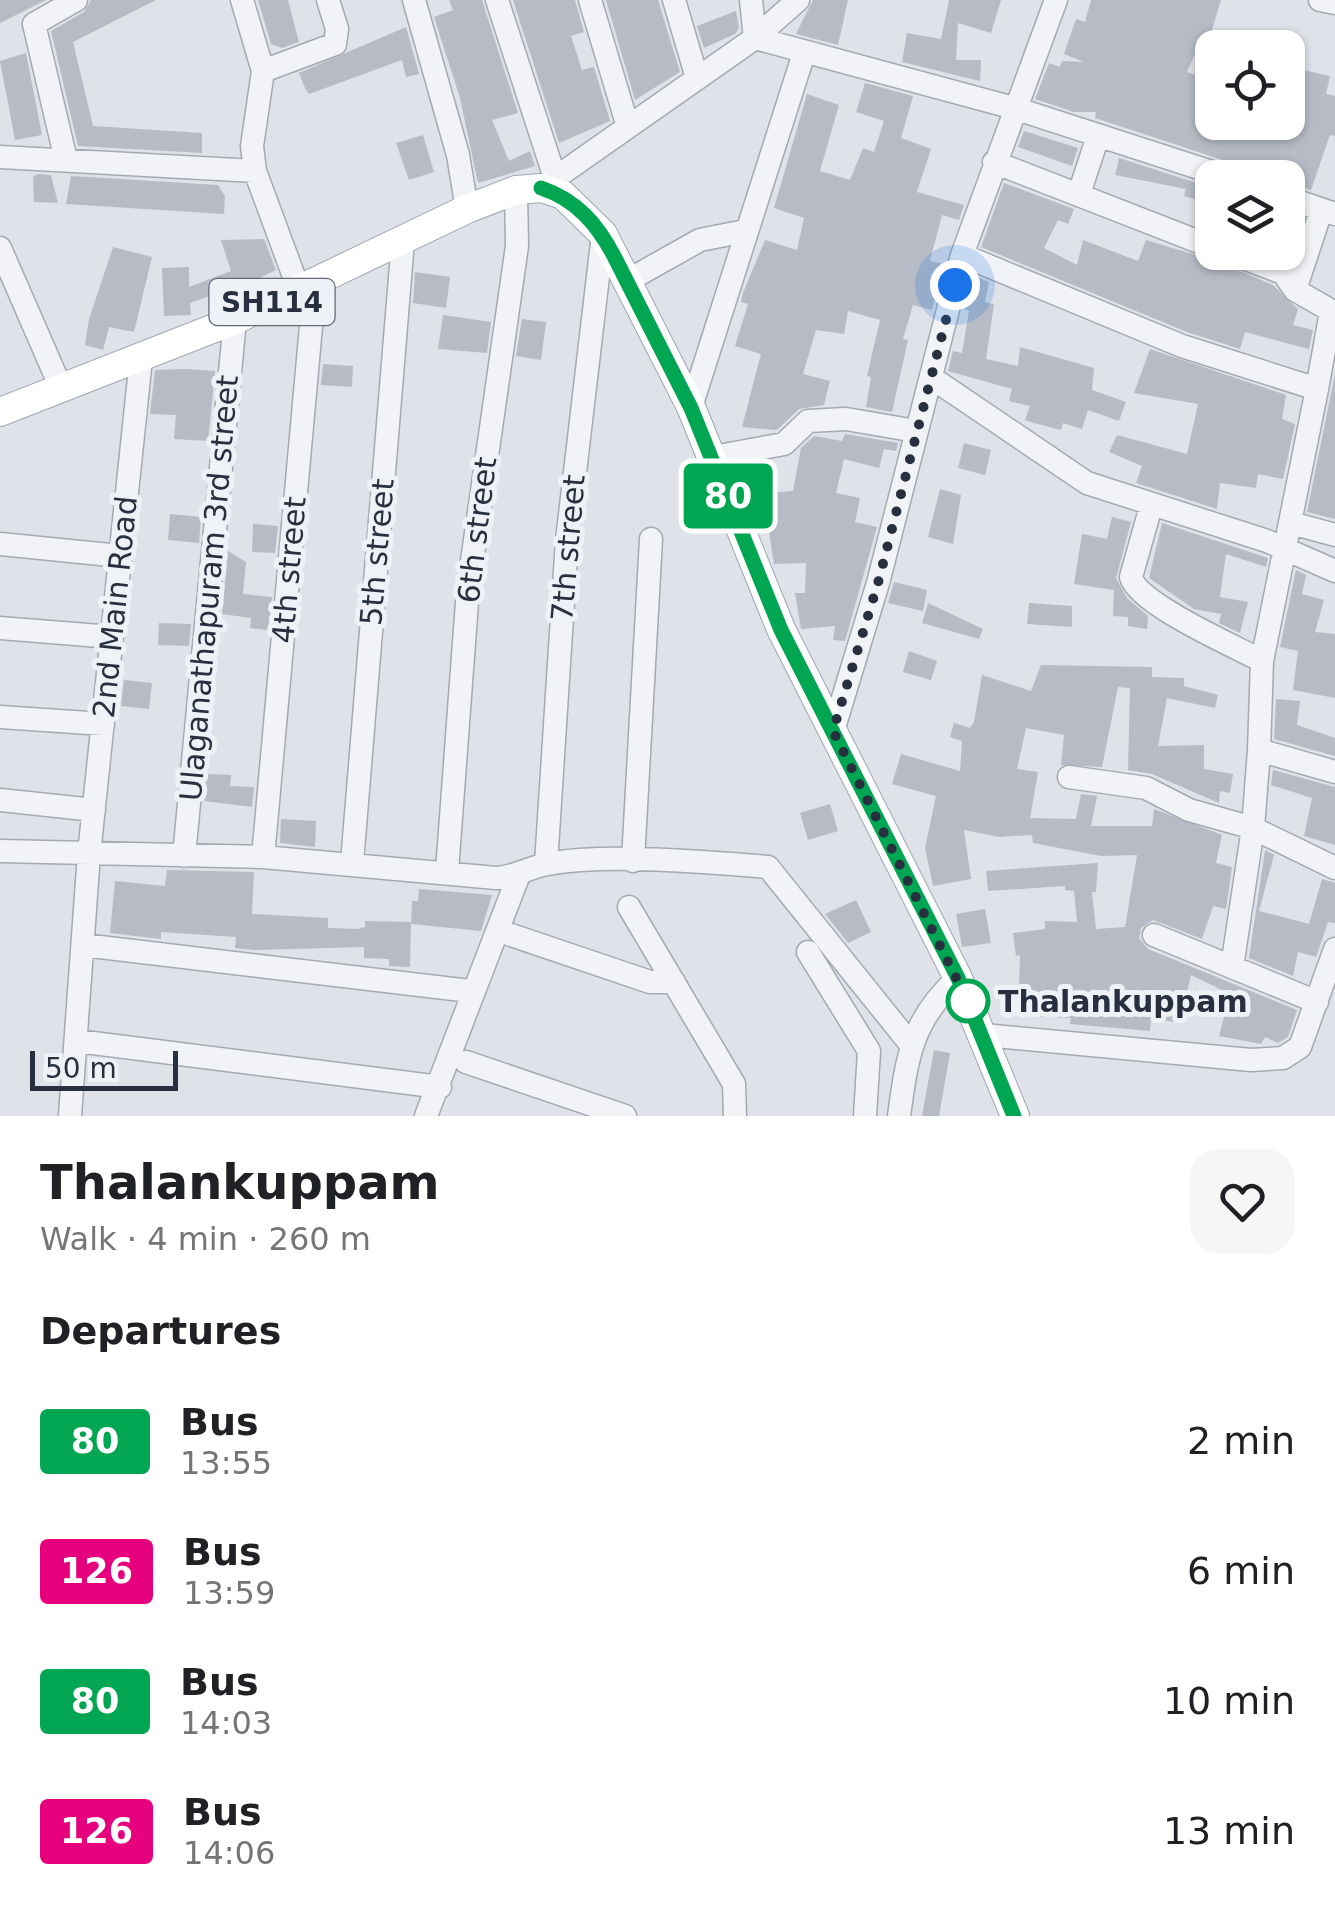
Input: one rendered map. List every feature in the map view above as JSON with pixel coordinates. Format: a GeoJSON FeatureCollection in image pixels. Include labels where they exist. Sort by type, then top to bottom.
{"type":"FeatureCollection","features":[{"type":"Feature","properties":{"kind":"main road","name":"SH114"},"geometry":{"type":"LineString","coordinates":[[0,412],[235,320],[467,209],[537,186]]}},
{"type":"Feature","properties":{"kind":"main road"},"geometry":{"type":"LineString","coordinates":[[537,186],[563,195],[603,234],[691,408],[781,630],[958,978],[1014,1116]]}},
{"type":"Feature","properties":{"kind":"street"},"geometry":{"type":"LineString","coordinates":[[66,160],[34,24],[38,18],[76,0]]}},
{"type":"Feature","properties":{"kind":"street"},"geometry":{"type":"LineString","coordinates":[[242,0],[263,70],[252,146],[255,171],[307,286]]}},
{"type":"Feature","properties":{"kind":"street"},"geometry":{"type":"LineString","coordinates":[[263,70],[335,44],[337,29],[328,0]]}},
{"type":"Feature","properties":{"kind":"street"},"geometry":{"type":"LineString","coordinates":[[414,0],[458,155],[467,209]]}},
{"type":"Feature","properties":{"kind":"street","name":"6th street"},"geometry":{"type":"LineString","coordinates":[[447,871],[468,589],[517,246],[537,186],[497,0]]}},
{"type":"Feature","properties":{"kind":"street"},"geometry":{"type":"LineString","coordinates":[[590,0],[628,127]]}},
{"type":"Feature","properties":{"kind":"street"},"geometry":{"type":"LineString","coordinates":[[674,0],[697,78]]}},
{"type":"Feature","properties":{"kind":"street"},"geometry":{"type":"LineString","coordinates":[[751,0],[755,38]]}},
{"type":"Feature","properties":{"kind":"street"},"geometry":{"type":"LineString","coordinates":[[537,186],[755,38],[798,0]]}},
{"type":"Feature","properties":{"kind":"street"},"geometry":{"type":"LineString","coordinates":[[833,731],[878,583],[962,254],[1056,0]]}},
{"type":"Feature","properties":{"kind":"street"},"geometry":{"type":"LineString","coordinates":[[1320,0],[1335,4]]}},
{"type":"Feature","properties":{"kind":"street"},"geometry":{"type":"LineString","coordinates":[[755,38],[1014,108],[1195,167]]}},
{"type":"Feature","properties":{"kind":"street"},"geometry":{"type":"LineString","coordinates":[[691,408],[804,53]]}},
{"type":"Feature","properties":{"kind":"street"},"geometry":{"type":"LineString","coordinates":[[1078,194],[1098,136]]}},
{"type":"Feature","properties":{"kind":"street"},"geometry":{"type":"LineString","coordinates":[[0,157],[255,171]]}},
{"type":"Feature","properties":{"kind":"street"},"geometry":{"type":"LineString","coordinates":[[994,162],[1195,240]]}},
{"type":"Feature","properties":{"kind":"street"},"geometry":{"type":"LineString","coordinates":[[1295,290],[1328,213]]}},
{"type":"Feature","properties":{"kind":"street"},"geometry":{"type":"LineString","coordinates":[[627,282],[700,240],[745,231]]}},
{"type":"Feature","properties":{"kind":"street","name":"7th street"},"geometry":{"type":"LineString","coordinates":[[546,864],[566,540],[603,234]]}},
{"type":"Feature","properties":{"kind":"street","name":"5th street"},"geometry":{"type":"LineString","coordinates":[[352,862],[403,241]]}},
{"type":"Feature","properties":{"kind":"street"},"geometry":{"type":"LineString","coordinates":[[0,248],[61,388]]}},
{"type":"Feature","properties":{"kind":"street"},"geometry":{"type":"LineString","coordinates":[[962,254],[1182,346],[1316,390]]}},
{"type":"Feature","properties":{"kind":"street"},"geometry":{"type":"LineString","coordinates":[[1232,966],[1253,828],[1262,661],[1316,390],[1328,364],[1333,313],[1295,290],[1284,273],[1276,270]]}},
{"type":"Feature","properties":{"kind":"street","name":"4th street"},"geometry":{"type":"LineString","coordinates":[[262,857],[307,286]]}},
{"type":"Feature","properties":{"kind":"street","name":"Ulaganathapuram 3rd street"},"geometry":{"type":"LineString","coordinates":[[184,856],[235,320]]}},
{"type":"Feature","properties":{"kind":"street","name":"2nd Main Road"},"geometry":{"type":"LineString","coordinates":[[70,1116],[89,854],[141,359]]}},
{"type":"Feature","properties":{"kind":"street"},"geometry":{"type":"LineString","coordinates":[[932,378],[1087,483],[1283,548],[1335,570]]}},
{"type":"Feature","properties":{"kind":"street"},"geometry":{"type":"LineString","coordinates":[[712,457],[784,444],[808,421],[863,420],[916,431]]}},
{"type":"Feature","properties":{"kind":"street"},"geometry":{"type":"LineString","coordinates":[[1151,506],[1131,577],[1134,587],[1170,614],[1262,661]]}},
{"type":"Feature","properties":{"kind":"street"},"geometry":{"type":"LineString","coordinates":[[1291,523],[1335,535]]}},
{"type":"Feature","properties":{"kind":"street"},"geometry":{"type":"LineString","coordinates":[[633,861],[651,539]]}},
{"type":"Feature","properties":{"kind":"street"},"geometry":{"type":"LineString","coordinates":[[0,544],[120,556]]}},
{"type":"Feature","properties":{"kind":"street"},"geometry":{"type":"LineString","coordinates":[[0,628],[112,636]]}},
{"type":"Feature","properties":{"kind":"street"},"geometry":{"type":"LineString","coordinates":[[0,716],[103,724]]}},
{"type":"Feature","properties":{"kind":"street"},"geometry":{"type":"LineString","coordinates":[[1260,750],[1335,772]]}},
{"type":"Feature","properties":{"kind":"street"},"geometry":{"type":"LineString","coordinates":[[1069,777],[1146,788],[1190,810],[1253,828],[1335,868]]}},
{"type":"Feature","properties":{"kind":"street"},"geometry":{"type":"LineString","coordinates":[[0,800],[94,810]]}},
{"type":"Feature","properties":{"kind":"street"},"geometry":{"type":"LineString","coordinates":[[0,850],[262,857],[518,877],[546,864],[633,861],[768,867],[912,1046]]}},
{"type":"Feature","properties":{"kind":"street"},"geometry":{"type":"LineString","coordinates":[[426,1116],[440,1088],[470,991],[518,877]]}},
{"type":"Feature","properties":{"kind":"street"},"geometry":{"type":"LineString","coordinates":[[629,907],[734,1084],[735,1116]]}},
{"type":"Feature","properties":{"kind":"street"},"geometry":{"type":"LineString","coordinates":[[511,935],[650,982],[674,982]]}},
{"type":"Feature","properties":{"kind":"street"},"geometry":{"type":"LineString","coordinates":[[1154,935],[1317,1002]]}},
{"type":"Feature","properties":{"kind":"street"},"geometry":{"type":"LineString","coordinates":[[83,945],[470,991]]}},
{"type":"Feature","properties":{"kind":"street"},"geometry":{"type":"LineString","coordinates":[[984,1035],[1251,1060],[1282,1058],[1300,1048],[1335,949]]}},
{"type":"Feature","properties":{"kind":"street"},"geometry":{"type":"LineString","coordinates":[[808,952],[870,1057],[865,1116]]}},
{"type":"Feature","properties":{"kind":"street"},"geometry":{"type":"LineString","coordinates":[[899,1116],[912,1046],[934,1000],[958,978]]}},
{"type":"Feature","properties":{"kind":"street"},"geometry":{"type":"LineString","coordinates":[[859,1034],[882,1026],[889,1017]]}},
{"type":"Feature","properties":{"kind":"street"},"geometry":{"type":"LineString","coordinates":[[77,1041],[440,1088]]}},
{"type":"Feature","properties":{"kind":"street"},"geometry":{"type":"LineString","coordinates":[[466,1062],[625,1116]]}},
{"type":"Feature","properties":{"kind":"building"},"geometry":{"type":"Polygon","coordinates":[[[0,0],[46,0],[0,23],[0,0]]]}},
{"type":"Feature","properties":{"kind":"building"},"geometry":{"type":"Polygon","coordinates":[[[91,0],[156,0],[73,42],[93,126],[202,133],[202,153],[78,146],[51,31],[84,12],[91,0]]]}},
{"type":"Feature","properties":{"kind":"building"},"geometry":{"type":"Polygon","coordinates":[[[258,0],[288,0],[299,42],[282,48],[271,44],[258,0]]]}},
{"type":"Feature","properties":{"kind":"building"},"geometry":{"type":"Polygon","coordinates":[[[449,0],[482,0],[518,113],[492,120],[509,161],[530,151],[535,166],[478,183],[460,98],[434,17],[453,10],[449,0]]]}},
{"type":"Feature","properties":{"kind":"building"},"geometry":{"type":"Polygon","coordinates":[[[513,0],[575,0],[584,32],[571,36],[582,70],[594,67],[610,121],[559,143],[513,0]]]}},
{"type":"Feature","properties":{"kind":"building"},"geometry":{"type":"Polygon","coordinates":[[[606,0],[658,0],[680,72],[635,100],[606,0]]]}},
{"type":"Feature","properties":{"kind":"building"},"geometry":{"type":"Polygon","coordinates":[[[813,0],[848,0],[838,45],[796,34],[813,0]]]}},
{"type":"Feature","properties":{"kind":"building"},"geometry":{"type":"Polygon","coordinates":[[[949,0],[1001,0],[991,33],[958,23],[956,60],[981,60],[980,81],[902,62],[907,33],[941,39],[949,0]]]}},
{"type":"Feature","properties":{"kind":"building"},"geometry":{"type":"Polygon","coordinates":[[[1091,0],[1221,0],[1212,30],[1195,30],[1195,54],[1187,72],[1195,75],[1195,140],[1305,140],[1305,70],[1330,76],[1326,94],[1335,96],[1335,136],[1330,135],[1311,190],[1305,188],[1305,160],[1223,160],[1095,118],[1096,112],[1074,112],[1035,99],[1049,63],[1060,67],[1062,61],[1084,62],[1064,54],[1076,19],[1085,22],[1091,0]]]}},
{"type":"Feature","properties":{"kind":"building"},"geometry":{"type":"Polygon","coordinates":[[[736,11],[739,28],[735,34],[704,48],[697,26],[736,11]]]}},
{"type":"Feature","properties":{"kind":"building"},"geometry":{"type":"Polygon","coordinates":[[[406,27],[419,74],[406,77],[402,60],[309,94],[305,88],[299,73],[406,27]]]}},
{"type":"Feature","properties":{"kind":"building"},"geometry":{"type":"Polygon","coordinates":[[[26,53],[42,135],[15,140],[0,61],[26,53]]]}},
{"type":"Feature","properties":{"kind":"building"},"geometry":{"type":"Polygon","coordinates":[[[865,83],[913,96],[901,138],[931,149],[917,192],[964,205],[959,220],[942,215],[930,261],[944,264],[932,310],[913,305],[903,339],[908,340],[892,412],[866,407],[871,377],[867,376],[880,320],[848,311],[844,334],[816,330],[803,374],[830,381],[824,405],[799,409],[777,430],[742,427],[761,354],[735,346],[748,304],[741,302],[765,240],[797,250],[804,218],[774,208],[807,94],[839,105],[820,171],[850,180],[863,148],[874,152],[884,121],[856,112],[865,83]]]}},
{"type":"Feature","properties":{"kind":"building"},"geometry":{"type":"Polygon","coordinates":[[[1024,131],[1078,148],[1072,166],[1018,147],[1024,131]]]}},
{"type":"Feature","properties":{"kind":"building"},"geometry":{"type":"Polygon","coordinates":[[[423,135],[434,172],[409,180],[396,143],[423,135]]]}},
{"type":"Feature","properties":{"kind":"building"},"geometry":{"type":"Polygon","coordinates":[[[1119,158],[1195,183],[1195,199],[1184,196],[1186,189],[1115,175],[1119,158]]]}},
{"type":"Feature","properties":{"kind":"building"},"geometry":{"type":"Polygon","coordinates":[[[51,175],[58,203],[34,202],[33,177],[51,175]]]}},
{"type":"Feature","properties":{"kind":"building"},"geometry":{"type":"Polygon","coordinates":[[[71,176],[218,185],[225,196],[224,214],[66,204],[71,176]]]}},
{"type":"Feature","properties":{"kind":"building"},"geometry":{"type":"Polygon","coordinates":[[[1004,183],[1074,209],[1068,224],[1058,220],[1044,248],[1077,265],[1083,240],[1138,261],[1146,240],[1195,255],[1195,270],[1237,270],[1273,285],[1298,309],[1293,325],[1313,330],[1309,349],[1245,332],[1240,349],[1187,332],[981,247],[1004,183]]]}},
{"type":"Feature","properties":{"kind":"building"},"geometry":{"type":"Polygon","coordinates":[[[264,239],[276,270],[228,293],[227,290],[190,303],[191,315],[164,316],[162,268],[189,267],[189,287],[231,271],[221,240],[264,239]]]}},
{"type":"Feature","properties":{"kind":"building"},"geometry":{"type":"Polygon","coordinates":[[[113,247],[152,257],[134,332],[109,327],[103,350],[85,345],[89,319],[113,247]]]}},
{"type":"Feature","properties":{"kind":"building"},"geometry":{"type":"Polygon","coordinates":[[[415,272],[450,277],[446,308],[413,303],[415,272]]]}},
{"type":"Feature","properties":{"kind":"building"},"geometry":{"type":"Polygon","coordinates":[[[972,275],[989,282],[985,302],[994,304],[986,359],[1018,366],[1020,347],[1094,368],[1092,390],[1126,402],[1119,421],[1088,410],[1082,429],[1063,423],[1061,430],[1034,423],[1025,420],[1030,406],[1009,401],[1012,389],[948,371],[953,351],[962,353],[969,311],[964,309],[972,275]]]}},
{"type":"Feature","properties":{"kind":"building"},"geometry":{"type":"Polygon","coordinates":[[[443,315],[491,322],[487,353],[438,349],[443,315]]]}},
{"type":"Feature","properties":{"kind":"building"},"geometry":{"type":"Polygon","coordinates":[[[522,319],[546,322],[541,360],[516,356],[522,319]]]}},
{"type":"Feature","properties":{"kind":"building"},"geometry":{"type":"Polygon","coordinates":[[[1150,349],[1286,395],[1282,419],[1295,424],[1283,479],[1258,474],[1256,488],[1220,483],[1217,509],[1136,483],[1142,466],[1109,452],[1117,435],[1187,454],[1198,404],[1134,393],[1150,349]]]}},
{"type":"Feature","properties":{"kind":"building"},"geometry":{"type":"Polygon","coordinates":[[[323,364],[353,366],[352,387],[321,385],[323,364]]]}},
{"type":"Feature","properties":{"kind":"building"},"geometry":{"type":"Polygon","coordinates":[[[155,370],[215,371],[208,441],[174,439],[176,415],[150,414],[155,370]]]}},
{"type":"Feature","properties":{"kind":"building"},"geometry":{"type":"Polygon","coordinates":[[[1335,374],[1335,519],[1307,512],[1335,374]]]}},
{"type":"Feature","properties":{"kind":"building"},"geometry":{"type":"Polygon","coordinates":[[[845,434],[898,443],[896,451],[884,449],[879,468],[844,459],[836,493],[860,498],[855,522],[877,527],[845,641],[833,640],[835,626],[801,629],[795,593],[805,593],[806,563],[774,564],[763,493],[793,491],[801,448],[814,436],[842,441],[845,434]]]}},
{"type":"Feature","properties":{"kind":"building"},"geometry":{"type":"Polygon","coordinates":[[[964,443],[991,450],[985,475],[958,468],[964,443]]]}},
{"type":"Feature","properties":{"kind":"building"},"geometry":{"type":"Polygon","coordinates":[[[940,489],[961,495],[953,544],[928,537],[940,489]]]}},
{"type":"Feature","properties":{"kind":"building"},"geometry":{"type":"Polygon","coordinates":[[[170,514],[201,517],[199,543],[168,540],[170,514]]]}},
{"type":"Feature","properties":{"kind":"building"},"geometry":{"type":"Polygon","coordinates":[[[1112,517],[1131,522],[1116,578],[1127,598],[1148,616],[1147,629],[1128,626],[1128,617],[1113,616],[1114,590],[1074,584],[1082,534],[1107,539],[1112,517]]]}},
{"type":"Feature","properties":{"kind":"building"},"geometry":{"type":"Polygon","coordinates":[[[1162,523],[1268,558],[1266,567],[1226,554],[1220,597],[1248,602],[1240,633],[1219,623],[1221,614],[1194,609],[1149,578],[1162,523]]]}},
{"type":"Feature","properties":{"kind":"building"},"geometry":{"type":"Polygon","coordinates":[[[253,524],[278,526],[275,553],[252,552],[253,524]]]}},
{"type":"Feature","properties":{"kind":"building"},"geometry":{"type":"Polygon","coordinates":[[[228,551],[246,562],[243,594],[272,597],[268,630],[250,628],[251,618],[222,614],[228,551]]]}},
{"type":"Feature","properties":{"kind":"building"},"geometry":{"type":"Polygon","coordinates":[[[1296,570],[1306,575],[1302,594],[1324,600],[1315,632],[1335,634],[1335,698],[1293,690],[1298,651],[1280,647],[1296,570]]]}},
{"type":"Feature","properties":{"kind":"building"},"geometry":{"type":"Polygon","coordinates":[[[894,582],[927,590],[923,611],[888,603],[894,582]]]}},
{"type":"Feature","properties":{"kind":"building"},"geometry":{"type":"Polygon","coordinates":[[[928,603],[983,629],[979,639],[922,623],[928,603]]]}},
{"type":"Feature","properties":{"kind":"building"},"geometry":{"type":"Polygon","coordinates":[[[1029,603],[1072,606],[1072,627],[1027,624],[1029,603]]]}},
{"type":"Feature","properties":{"kind":"building"},"geometry":{"type":"Polygon","coordinates":[[[159,623],[191,624],[189,646],[158,645],[159,623]]]}},
{"type":"Feature","properties":{"kind":"building"},"geometry":{"type":"Polygon","coordinates":[[[909,651],[937,661],[931,680],[903,672],[909,651]]]}},
{"type":"Feature","properties":{"kind":"building"},"geometry":{"type":"Polygon","coordinates":[[[1041,665],[1152,667],[1152,677],[1184,678],[1184,686],[1218,695],[1215,708],[1167,698],[1158,746],[1204,745],[1204,769],[1233,774],[1230,793],[1220,791],[1219,803],[1152,774],[1128,770],[1130,688],[1118,687],[1102,767],[1061,765],[1064,735],[1026,728],[1017,769],[1038,772],[1030,818],[1076,819],[1081,794],[1097,796],[1091,826],[1152,826],[1154,809],[1222,835],[1216,863],[1232,867],[1226,909],[1213,906],[1202,939],[1153,920],[1141,928],[1139,938],[1148,949],[1297,1010],[1288,1037],[1278,1043],[1265,1037],[1261,1044],[1219,1036],[1230,994],[1191,975],[1180,1023],[1151,1018],[1150,1031],[1070,1024],[1071,1018],[1018,1015],[1020,955],[1016,956],[1013,933],[1045,929],[1045,921],[1077,922],[1074,891],[1065,890],[1065,886],[988,891],[986,871],[1098,863],[1096,892],[1092,892],[1096,929],[1125,927],[1137,855],[1101,856],[1033,843],[1032,835],[999,837],[964,830],[971,879],[933,886],[925,848],[936,796],[892,784],[901,754],[960,771],[962,741],[950,737],[954,723],[970,728],[974,722],[982,675],[1031,691],[1041,665]]]}},
{"type":"Feature","properties":{"kind":"building"},"geometry":{"type":"Polygon","coordinates":[[[124,680],[152,683],[149,709],[121,706],[124,680]]]}},
{"type":"Feature","properties":{"kind":"building"},"geometry":{"type":"Polygon","coordinates":[[[1276,699],[1300,701],[1297,725],[1335,738],[1335,756],[1274,739],[1276,699]]]}},
{"type":"Feature","properties":{"kind":"building"},"geometry":{"type":"Polygon","coordinates":[[[1273,770],[1335,787],[1335,845],[1304,836],[1312,798],[1271,785],[1273,770]]]}},
{"type":"Feature","properties":{"kind":"building"},"geometry":{"type":"Polygon","coordinates":[[[207,774],[231,775],[230,786],[254,787],[252,807],[204,801],[207,774]]]}},
{"type":"Feature","properties":{"kind":"building"},"geometry":{"type":"Polygon","coordinates":[[[830,804],[838,831],[808,840],[800,813],[830,804]]]}},
{"type":"Feature","properties":{"kind":"building"},"geometry":{"type":"Polygon","coordinates":[[[281,819],[316,821],[315,847],[280,843],[281,819]]]}},
{"type":"Feature","properties":{"kind":"building"},"geometry":{"type":"Polygon","coordinates":[[[1265,850],[1274,855],[1259,911],[1309,924],[1322,879],[1335,883],[1335,923],[1328,922],[1316,957],[1298,952],[1293,976],[1249,958],[1265,850]]]}},
{"type":"Feature","properties":{"kind":"building"},"geometry":{"type":"Polygon","coordinates":[[[167,870],[254,872],[252,914],[328,918],[328,928],[358,929],[365,927],[365,921],[411,922],[410,967],[389,966],[389,959],[364,958],[364,947],[254,950],[235,948],[236,937],[161,932],[161,939],[110,933],[115,881],[165,886],[167,870]]]}},
{"type":"Feature","properties":{"kind":"building"},"geometry":{"type":"Polygon","coordinates":[[[419,889],[492,895],[481,931],[411,924],[412,901],[418,901],[419,889]]]}},
{"type":"Feature","properties":{"kind":"building"},"geometry":{"type":"Polygon","coordinates":[[[856,900],[871,932],[848,943],[825,914],[856,900]]]}},
{"type":"Feature","properties":{"kind":"building"},"geometry":{"type":"Polygon","coordinates":[[[985,909],[991,943],[962,947],[956,914],[985,909]]]}},
{"type":"Feature","properties":{"kind":"building"},"geometry":{"type":"Polygon","coordinates":[[[934,1050],[950,1053],[939,1116],[922,1116],[934,1050]]]}},
{"type":"Feature","properties":{"kind":"bus line","name":"80"},"geometry":{"type":"LineString","coordinates":[[541,188],[563,195],[603,234],[691,408],[781,630],[958,978],[1014,1116]]}},
{"type":"Feature","properties":{"kind":"place","name":"Thalankuppam"},"geometry":{"type":"Point","coordinates":[968,1001]}},
{"type":"Feature","properties":{"kind":"route"},"geometry":{"type":"LineString","coordinates":[[955,285],[878,583],[833,731],[970,1006],[968,1001]]}}]}
